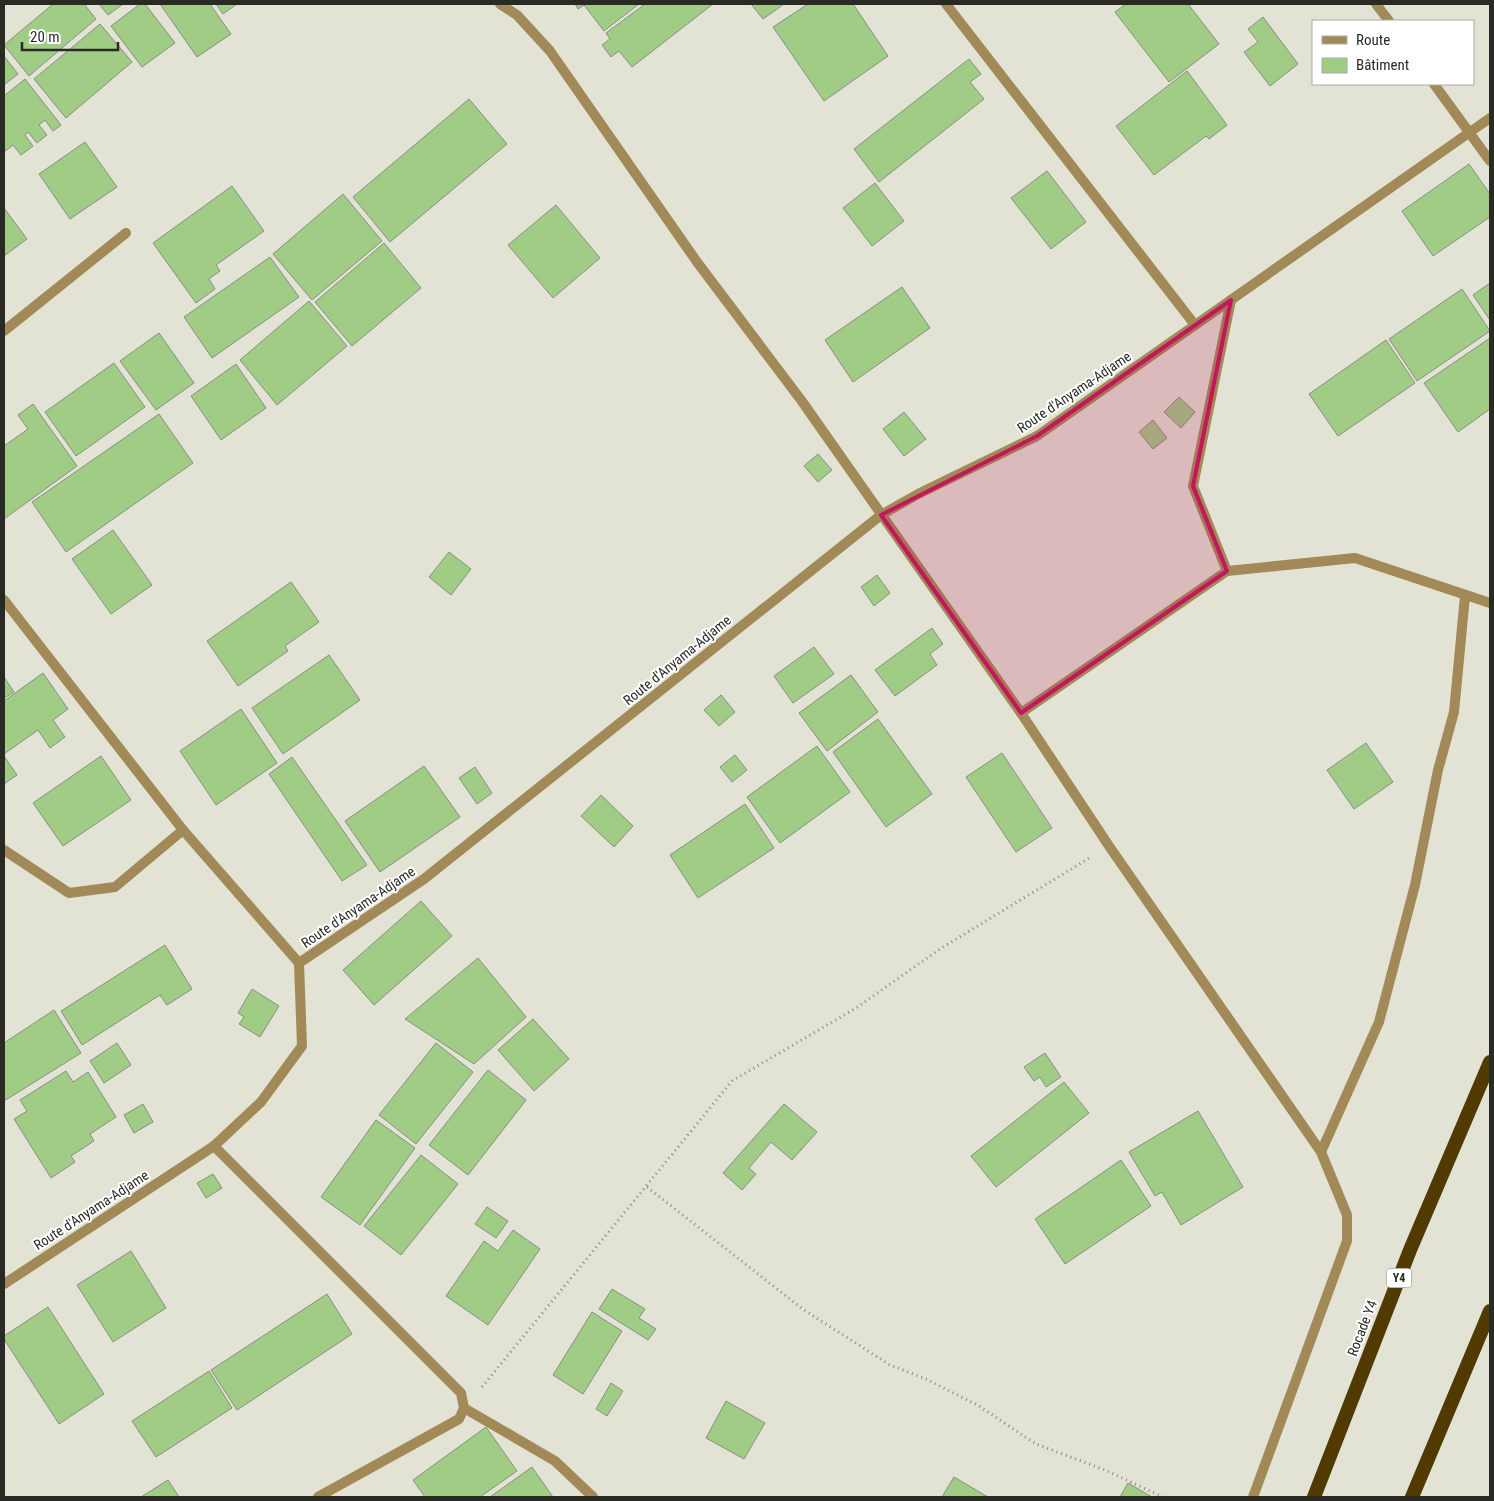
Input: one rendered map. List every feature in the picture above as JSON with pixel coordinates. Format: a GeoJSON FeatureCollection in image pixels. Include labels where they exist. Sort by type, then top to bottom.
{"type":"FeatureCollection","features":[{"type":"Feature","properties":{"kind":"highway","name":"Rocade Y4"},"geometry":{"type":"LineString","coordinates":[[1314,1497],[1410,1250],[1490,1062]]}},
{"type":"Feature","properties":{"kind":"highway"},"geometry":{"type":"LineString","coordinates":[[1412,1497],[1490,1310]]}},
{"type":"Feature","properties":{"kind":"street"},"geometry":{"type":"LineString","coordinates":[[500,4],[517,15],[550,51],[659,208],[801,400],[1021,713],[1109,846],[1322,1152],[1347,1215],[1347,1241],[1253,1497]]}},
{"type":"Feature","properties":{"kind":"street"},"geometry":{"type":"LineString","coordinates":[[946,4],[1195,325]]}},
{"type":"Feature","properties":{"kind":"street"},"geometry":{"type":"LineString","coordinates":[[1376,4],[1388,20]]}},
{"type":"Feature","properties":{"kind":"street"},"geometry":{"type":"LineString","coordinates":[[1435,85],[1490,161]]}},
{"type":"Feature","properties":{"kind":"street","name":"Route d'Anyama-Adjame"},"geometry":{"type":"LineString","coordinates":[[4,1284],[214,1146],[261,1102],[302,1046],[299,964],[424,879],[881,515],[918,494],[1037,436],[1490,118]]}},
{"type":"Feature","properties":{"kind":"street"},"geometry":{"type":"LineString","coordinates":[[4,332],[126,233]]}},
{"type":"Feature","properties":{"kind":"street"},"geometry":{"type":"LineString","coordinates":[[1227,571],[1193,486],[1231,300]]}},
{"type":"Feature","properties":{"kind":"street"},"geometry":{"type":"LineString","coordinates":[[1021,713],[1132,634],[1227,571],[1355,558],[1490,603]]}},
{"type":"Feature","properties":{"kind":"street"},"geometry":{"type":"LineString","coordinates":[[1322,1152],[1379,1022],[1415,885],[1438,770],[1454,712],[1465,596]]}},
{"type":"Feature","properties":{"kind":"street"},"geometry":{"type":"LineString","coordinates":[[4,600],[183,830],[299,964]]}},
{"type":"Feature","properties":{"kind":"street"},"geometry":{"type":"LineString","coordinates":[[4,850],[68,893],[115,887],[183,830]]}},
{"type":"Feature","properties":{"kind":"street"},"geometry":{"type":"LineString","coordinates":[[214,1146],[461,1393],[464,1408],[459,1419],[318,1497]]}},
{"type":"Feature","properties":{"kind":"street"},"geometry":{"type":"LineString","coordinates":[[464,1408],[555,1461],[593,1497]]}},
{"type":"Feature","properties":{"kind":"path"},"geometry":{"type":"LineString","coordinates":[[464,1408],[732,1081],[856,1008],[940,949],[1109,846]]}},
{"type":"Feature","properties":{"kind":"path"},"geometry":{"type":"LineString","coordinates":[[647,1187],[804,1310],[890,1365],[926,1379],[979,1406],[1036,1444],[1105,1470],[1163,1497]]}},
{"type":"Feature","properties":{"kind":"highlighted area"},"geometry":{"type":"Polygon","coordinates":[[[1231,300],[1193,486],[1227,571],[1021,713],[881,515],[1037,436],[1231,300]]]}},
{"type":"Feature","properties":{"kind":"building"},"geometry":{"type":"Polygon","coordinates":[[[53,4],[84,4],[96,19],[29,76],[4,45],[53,4]]]}},
{"type":"Feature","properties":{"kind":"building"},"geometry":{"type":"Polygon","coordinates":[[[99,4],[123,4],[108,15],[99,4]]]}},
{"type":"Feature","properties":{"kind":"building"},"geometry":{"type":"Polygon","coordinates":[[[140,4],[145,4],[175,43],[142,67],[111,26],[140,4]]]}},
{"type":"Feature","properties":{"kind":"building"},"geometry":{"type":"Polygon","coordinates":[[[160,4],[210,4],[231,34],[197,57],[160,4]]]}},
{"type":"Feature","properties":{"kind":"building"},"geometry":{"type":"Polygon","coordinates":[[[216,4],[237,4],[223,14],[216,4]]]}},
{"type":"Feature","properties":{"kind":"building"},"geometry":{"type":"Polygon","coordinates":[[[575,4],[639,4],[604,31],[584,5],[578,9],[575,4]]]}},
{"type":"Feature","properties":{"kind":"building"},"geometry":{"type":"Polygon","coordinates":[[[645,4],[713,4],[632,67],[619,51],[611,57],[602,45],[610,39],[606,33],[645,4]]]}},
{"type":"Feature","properties":{"kind":"building"},"geometry":{"type":"Polygon","coordinates":[[[751,4],[784,4],[763,19],[751,4]]]}},
{"type":"Feature","properties":{"kind":"building"},"geometry":{"type":"Polygon","coordinates":[[[808,4],[853,4],[888,56],[824,101],[773,27],[808,4]]]}},
{"type":"Feature","properties":{"kind":"building"},"geometry":{"type":"Polygon","coordinates":[[[1126,4],[1188,4],[1219,44],[1169,82],[1115,12],[1126,4]]]}},
{"type":"Feature","properties":{"kind":"building"},"geometry":{"type":"Polygon","coordinates":[[[1263,17],[1298,64],[1270,86],[1244,52],[1258,42],[1248,29],[1263,17]]]}},
{"type":"Feature","properties":{"kind":"building"},"geometry":{"type":"Polygon","coordinates":[[[100,24],[132,62],[66,118],[34,79],[100,24]]]}},
{"type":"Feature","properties":{"kind":"building"},"geometry":{"type":"Polygon","coordinates":[[[4,56],[18,74],[4,85],[4,56]]]}},
{"type":"Feature","properties":{"kind":"building"},"geometry":{"type":"Polygon","coordinates":[[[969,59],[981,74],[970,82],[984,99],[879,182],[854,149],[969,59]]]}},
{"type":"Feature","properties":{"kind":"building"},"geometry":{"type":"Polygon","coordinates":[[[1187,71],[1227,125],[1209,139],[1206,136],[1154,175],[1116,126],[1187,71]]]}},
{"type":"Feature","properties":{"kind":"building"},"geometry":{"type":"Polygon","coordinates":[[[25,79],[61,125],[53,131],[45,120],[39,125],[47,135],[37,143],[28,132],[25,135],[33,146],[21,155],[13,145],[4,152],[4,96],[25,79]]]}},
{"type":"Feature","properties":{"kind":"building"},"geometry":{"type":"Polygon","coordinates":[[[469,99],[507,144],[390,242],[353,197],[469,99]]]}},
{"type":"Feature","properties":{"kind":"building"},"geometry":{"type":"Polygon","coordinates":[[[85,142],[117,187],[70,219],[39,174],[85,142]]]}},
{"type":"Feature","properties":{"kind":"building"},"geometry":{"type":"Polygon","coordinates":[[[1469,164],[1490,194],[1490,217],[1433,256],[1402,211],[1469,164]]]}},
{"type":"Feature","properties":{"kind":"building"},"geometry":{"type":"Polygon","coordinates":[[[1047,171],[1086,222],[1051,249],[1011,198],[1047,171]]]}},
{"type":"Feature","properties":{"kind":"building"},"geometry":{"type":"Polygon","coordinates":[[[875,183],[904,221],[872,246],[843,208],[875,183]]]}},
{"type":"Feature","properties":{"kind":"building"},"geometry":{"type":"Polygon","coordinates":[[[232,186],[264,231],[216,265],[220,271],[209,279],[215,289],[196,303],[153,243],[232,186]]]}},
{"type":"Feature","properties":{"kind":"building"},"geometry":{"type":"Polygon","coordinates":[[[343,194],[382,241],[312,300],[273,254],[343,194]]]}},
{"type":"Feature","properties":{"kind":"building"},"geometry":{"type":"Polygon","coordinates":[[[556,205],[600,258],[553,298],[508,245],[556,205]]]}},
{"type":"Feature","properties":{"kind":"building"},"geometry":{"type":"Polygon","coordinates":[[[4,208],[27,239],[4,256],[4,208]]]}},
{"type":"Feature","properties":{"kind":"building"},"geometry":{"type":"Polygon","coordinates":[[[384,243],[421,288],[352,346],[315,302],[384,243]]]}},
{"type":"Feature","properties":{"kind":"building"},"geometry":{"type":"Polygon","coordinates":[[[270,257],[299,297],[212,358],[184,317],[270,257]]]}},
{"type":"Feature","properties":{"kind":"building"},"geometry":{"type":"Polygon","coordinates":[[[1490,283],[1490,320],[1473,295],[1490,283]]]}},
{"type":"Feature","properties":{"kind":"building"},"geometry":{"type":"Polygon","coordinates":[[[902,287],[930,328],[853,382],[825,340],[902,287]]]}},
{"type":"Feature","properties":{"kind":"building"},"geometry":{"type":"Polygon","coordinates":[[[1462,289],[1490,331],[1417,381],[1389,339],[1462,289]]]}},
{"type":"Feature","properties":{"kind":"building"},"geometry":{"type":"Polygon","coordinates":[[[309,301],[347,346],[277,405],[240,360],[309,301]]]}},
{"type":"Feature","properties":{"kind":"building"},"geometry":{"type":"Polygon","coordinates":[[[159,333],[194,383],[156,410],[120,361],[159,333]]]}},
{"type":"Feature","properties":{"kind":"building"},"geometry":{"type":"Polygon","coordinates":[[[1490,338],[1490,409],[1458,432],[1424,383],[1490,338]]]}},
{"type":"Feature","properties":{"kind":"building"},"geometry":{"type":"Polygon","coordinates":[[[1386,340],[1415,383],[1338,436],[1309,394],[1386,340]]]}},
{"type":"Feature","properties":{"kind":"building"},"geometry":{"type":"Polygon","coordinates":[[[114,363],[145,407],[76,456],[45,412],[114,363]]]}},
{"type":"Feature","properties":{"kind":"building"},"geometry":{"type":"Polygon","coordinates":[[[236,364],[266,408],[221,440],[191,396],[236,364]]]}},
{"type":"Feature","properties":{"kind":"building"},"geometry":{"type":"Polygon","coordinates":[[[1179,397],[1195,412],[1181,428],[1164,412],[1179,397]]]}},
{"type":"Feature","properties":{"kind":"building"},"geometry":{"type":"Polygon","coordinates":[[[33,404],[77,466],[4,519],[4,446],[28,429],[18,415],[33,404]]]}},
{"type":"Feature","properties":{"kind":"building"},"geometry":{"type":"Polygon","coordinates":[[[904,412],[926,439],[904,456],[883,429],[904,412]]]}},
{"type":"Feature","properties":{"kind":"building"},"geometry":{"type":"Polygon","coordinates":[[[159,414],[193,463],[66,552],[32,502],[159,414]]]}},
{"type":"Feature","properties":{"kind":"building"},"geometry":{"type":"Polygon","coordinates":[[[1153,420],[1167,438],[1153,449],[1139,432],[1153,420]]]}},
{"type":"Feature","properties":{"kind":"building"},"geometry":{"type":"Polygon","coordinates":[[[818,454],[832,470],[818,482],[804,466],[818,454]]]}},
{"type":"Feature","properties":{"kind":"building"},"geometry":{"type":"Polygon","coordinates":[[[113,530],[152,585],[111,614],[72,559],[113,530]]]}},
{"type":"Feature","properties":{"kind":"building"},"geometry":{"type":"Polygon","coordinates":[[[449,552],[471,569],[451,595],[429,577],[449,552]]]}},
{"type":"Feature","properties":{"kind":"building"},"geometry":{"type":"Polygon","coordinates":[[[877,575],[890,593],[874,606],[861,587],[877,575]]]}},
{"type":"Feature","properties":{"kind":"building"},"geometry":{"type":"Polygon","coordinates":[[[291,582],[319,622],[285,646],[288,651],[238,686],[207,641],[291,582]]]}},
{"type":"Feature","properties":{"kind":"building"},"geometry":{"type":"Polygon","coordinates":[[[932,628],[943,644],[930,654],[937,665],[895,696],[875,670],[932,628]]]}},
{"type":"Feature","properties":{"kind":"building"},"geometry":{"type":"Polygon","coordinates":[[[814,647],[834,674],[793,703],[774,676],[814,647]]]}},
{"type":"Feature","properties":{"kind":"building"},"geometry":{"type":"Polygon","coordinates":[[[329,655],[360,700],[283,754],[252,708],[329,655]]]}},
{"type":"Feature","properties":{"kind":"building"},"geometry":{"type":"Polygon","coordinates":[[[43,673],[68,709],[53,720],[65,737],[50,748],[38,730],[4,754],[4,701],[43,673]]]}},
{"type":"Feature","properties":{"kind":"building"},"geometry":{"type":"Polygon","coordinates":[[[851,675],[878,712],[827,751],[799,713],[851,675]]]}},
{"type":"Feature","properties":{"kind":"building"},"geometry":{"type":"Polygon","coordinates":[[[4,677],[14,692],[4,698],[4,677]]]}},
{"type":"Feature","properties":{"kind":"building"},"geometry":{"type":"Polygon","coordinates":[[[721,695],[735,712],[719,726],[704,710],[721,695]]]}},
{"type":"Feature","properties":{"kind":"building"},"geometry":{"type":"Polygon","coordinates":[[[241,709],[277,763],[216,805],[180,751],[241,709]]]}},
{"type":"Feature","properties":{"kind":"building"},"geometry":{"type":"Polygon","coordinates":[[[878,719],[932,794],[886,827],[833,752],[878,719]]]}},
{"type":"Feature","properties":{"kind":"building"},"geometry":{"type":"Polygon","coordinates":[[[1366,743],[1393,782],[1354,809],[1327,770],[1366,743]]]}},
{"type":"Feature","properties":{"kind":"building"},"geometry":{"type":"Polygon","coordinates":[[[817,746],[850,792],[780,843],[747,797],[817,746]]]}},
{"type":"Feature","properties":{"kind":"building"},"geometry":{"type":"Polygon","coordinates":[[[1002,753],[1052,828],[1016,852],[966,777],[1002,753]]]}},
{"type":"Feature","properties":{"kind":"building"},"geometry":{"type":"Polygon","coordinates":[[[735,755],[747,770],[732,782],[720,767],[735,755]]]}},
{"type":"Feature","properties":{"kind":"building"},"geometry":{"type":"Polygon","coordinates":[[[4,756],[17,775],[4,784],[4,756]]]}},
{"type":"Feature","properties":{"kind":"building"},"geometry":{"type":"Polygon","coordinates":[[[101,756],[131,800],[63,846],[33,803],[101,756]]]}},
{"type":"Feature","properties":{"kind":"building"},"geometry":{"type":"Polygon","coordinates":[[[292,757],[367,865],[342,881],[269,774],[292,757]]]}},
{"type":"Feature","properties":{"kind":"building"},"geometry":{"type":"Polygon","coordinates":[[[424,766],[460,817],[380,872],[345,821],[424,766]]]}},
{"type":"Feature","properties":{"kind":"building"},"geometry":{"type":"Polygon","coordinates":[[[475,767],[492,793],[477,804],[459,778],[475,767]]]}},
{"type":"Feature","properties":{"kind":"building"},"geometry":{"type":"Polygon","coordinates":[[[601,795],[633,826],[614,847],[581,816],[601,795]]]}},
{"type":"Feature","properties":{"kind":"building"},"geometry":{"type":"Polygon","coordinates":[[[745,804],[774,848],[698,898],[670,855],[745,804]]]}},
{"type":"Feature","properties":{"kind":"building"},"geometry":{"type":"Polygon","coordinates":[[[421,901],[452,936],[374,1005],[343,970],[421,901]]]}},
{"type":"Feature","properties":{"kind":"building"},"geometry":{"type":"Polygon","coordinates":[[[165,945],[192,989],[167,1005],[160,995],[82,1045],[61,1011],[165,945]]]}},
{"type":"Feature","properties":{"kind":"building"},"geometry":{"type":"Polygon","coordinates":[[[478,958],[526,1017],[474,1064],[405,1019],[478,958]]]}},
{"type":"Feature","properties":{"kind":"building"},"geometry":{"type":"Polygon","coordinates":[[[252,989],[279,1006],[260,1037],[239,1024],[244,1017],[238,1013],[252,989]]]}},
{"type":"Feature","properties":{"kind":"building"},"geometry":{"type":"Polygon","coordinates":[[[54,1010],[81,1053],[4,1101],[4,1043],[54,1010]]]}},
{"type":"Feature","properties":{"kind":"building"},"geometry":{"type":"Polygon","coordinates":[[[533,1019],[569,1059],[534,1091],[498,1050],[533,1019]]]}},
{"type":"Feature","properties":{"kind":"building"},"geometry":{"type":"Polygon","coordinates":[[[117,1043],[131,1065],[104,1083],[90,1061],[117,1043]]]}},
{"type":"Feature","properties":{"kind":"building"},"geometry":{"type":"Polygon","coordinates":[[[436,1043],[473,1072],[416,1144],[379,1115],[436,1043]]]}},
{"type":"Feature","properties":{"kind":"building"},"geometry":{"type":"Polygon","coordinates":[[[1045,1053],[1061,1077],[1046,1087],[1040,1077],[1034,1081],[1024,1067],[1045,1053]]]}},
{"type":"Feature","properties":{"kind":"building"},"geometry":{"type":"Polygon","coordinates":[[[488,1070],[526,1100],[468,1175],[429,1145],[488,1070]]]}},
{"type":"Feature","properties":{"kind":"building"},"geometry":{"type":"Polygon","coordinates":[[[66,1071],[73,1082],[88,1072],[116,1117],[90,1134],[94,1141],[71,1156],[75,1162],[51,1178],[14,1119],[27,1111],[20,1100],[66,1071]]]}},
{"type":"Feature","properties":{"kind":"building"},"geometry":{"type":"Polygon","coordinates":[[[1064,1082],[1089,1113],[996,1187],[971,1156],[1064,1082]]]}},
{"type":"Feature","properties":{"kind":"building"},"geometry":{"type":"Polygon","coordinates":[[[143,1104],[153,1122],[134,1133],[124,1115],[143,1104]]]}},
{"type":"Feature","properties":{"kind":"building"},"geometry":{"type":"Polygon","coordinates":[[[784,1104],[817,1132],[792,1160],[771,1142],[749,1168],[756,1174],[742,1190],[723,1173],[784,1104]]]}},
{"type":"Feature","properties":{"kind":"building"},"geometry":{"type":"Polygon","coordinates":[[[1198,1111],[1243,1187],[1181,1225],[1162,1192],[1155,1196],[1129,1152],[1198,1111]]]}},
{"type":"Feature","properties":{"kind":"building"},"geometry":{"type":"Polygon","coordinates":[[[376,1120],[415,1148],[360,1225],[321,1197],[376,1120]]]}},
{"type":"Feature","properties":{"kind":"building"},"geometry":{"type":"Polygon","coordinates":[[[421,1155],[458,1184],[401,1255],[364,1226],[421,1155]]]}},
{"type":"Feature","properties":{"kind":"building"},"geometry":{"type":"Polygon","coordinates":[[[1121,1160],[1151,1206],[1065,1264],[1035,1219],[1121,1160]]]}},
{"type":"Feature","properties":{"kind":"building"},"geometry":{"type":"Polygon","coordinates":[[[213,1174],[222,1188],[206,1198],[197,1183],[213,1174]]]}},
{"type":"Feature","properties":{"kind":"building"},"geometry":{"type":"Polygon","coordinates":[[[487,1207],[508,1221],[496,1238],[475,1224],[487,1207]]]}},
{"type":"Feature","properties":{"kind":"building"},"geometry":{"type":"Polygon","coordinates":[[[513,1230],[540,1249],[488,1325],[446,1296],[484,1241],[498,1251],[513,1230]]]}},
{"type":"Feature","properties":{"kind":"building"},"geometry":{"type":"Polygon","coordinates":[[[131,1251],[166,1308],[113,1342],[77,1285],[131,1251]]]}},
{"type":"Feature","properties":{"kind":"building"},"geometry":{"type":"Polygon","coordinates":[[[612,1289],[645,1309],[639,1318],[656,1329],[648,1340],[599,1309],[612,1289]]]}},
{"type":"Feature","properties":{"kind":"building"},"geometry":{"type":"Polygon","coordinates":[[[327,1294],[352,1334],[237,1410],[211,1370],[327,1294]]]}},
{"type":"Feature","properties":{"kind":"building"},"geometry":{"type":"Polygon","coordinates":[[[48,1307],[104,1394],[59,1424],[4,1339],[4,1336],[48,1307]]]}},
{"type":"Feature","properties":{"kind":"building"},"geometry":{"type":"Polygon","coordinates":[[[592,1312],[622,1331],[583,1394],[553,1375],[592,1312]]]}},
{"type":"Feature","properties":{"kind":"building"},"geometry":{"type":"Polygon","coordinates":[[[209,1371],[232,1408],[156,1457],[132,1421],[209,1371]]]}},
{"type":"Feature","properties":{"kind":"building"},"geometry":{"type":"Polygon","coordinates":[[[611,1383],[623,1391],[607,1416],[596,1409],[611,1383]]]}},
{"type":"Feature","properties":{"kind":"building"},"geometry":{"type":"Polygon","coordinates":[[[726,1401],[765,1423],[744,1459],[706,1438],[726,1401]]]}},
{"type":"Feature","properties":{"kind":"building"},"geometry":{"type":"Polygon","coordinates":[[[486,1427],[517,1471],[480,1497],[425,1497],[413,1480],[486,1427]]]}},
{"type":"Feature","properties":{"kind":"building"},"geometry":{"type":"Polygon","coordinates":[[[532,1467],[553,1497],[490,1497],[532,1467]]]}},
{"type":"Feature","properties":{"kind":"building"},"geometry":{"type":"Polygon","coordinates":[[[954,1477],[988,1497],[942,1497],[954,1477]]]}},
{"type":"Feature","properties":{"kind":"building"},"geometry":{"type":"Polygon","coordinates":[[[168,1480],[179,1497],[141,1497],[168,1480]]]}},
{"type":"Feature","properties":{"kind":"building"},"geometry":{"type":"Polygon","coordinates":[[[1128,1483],[1152,1497],[1120,1497],[1128,1483]]]}}]}
